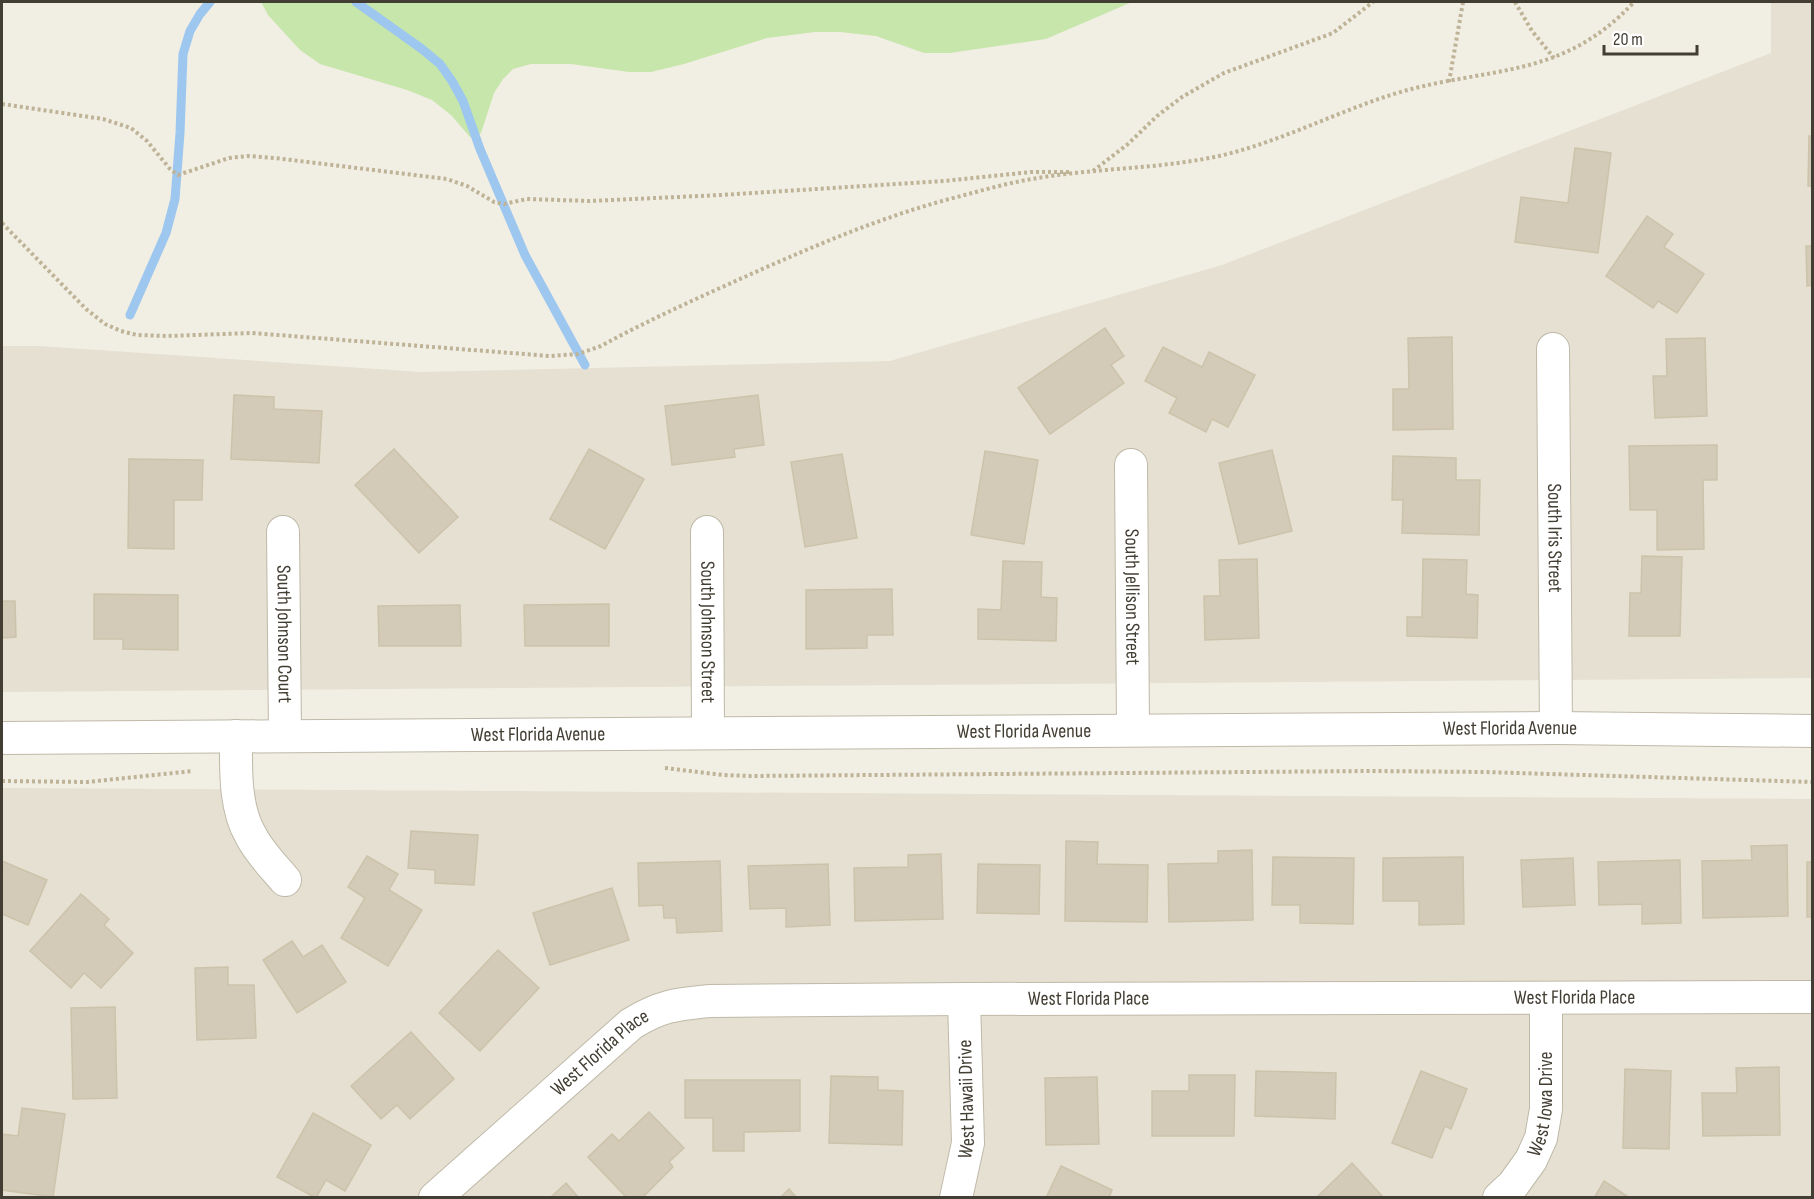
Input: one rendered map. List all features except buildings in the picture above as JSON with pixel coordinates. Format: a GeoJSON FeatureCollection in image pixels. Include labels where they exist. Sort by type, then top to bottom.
{"type":"FeatureCollection","features":[{"type":"Feature","properties":{"kind":"street","name":"South Iris Street"},"geometry":{"type":"LineString","coordinates":[[1553,350],[1556,728]]}},
{"type":"Feature","properties":{"kind":"street","name":"South Jellison Street"},"geometry":{"type":"LineString","coordinates":[[1131,465],[1133,729]]}},
{"type":"Feature","properties":{"kind":"street","name":"South Johnson Court"},"geometry":{"type":"LineString","coordinates":[[283,532],[285,735]]}},
{"type":"Feature","properties":{"kind":"street","name":"South Johnson Street"},"geometry":{"type":"LineString","coordinates":[[706,532],[708,733]]}},
{"type":"Feature","properties":{"kind":"street","name":"West Florida Avenue"},"geometry":{"type":"LineString","coordinates":[[2,738],[1133,729],[1556,728],[1812,731]]}},
{"type":"Feature","properties":{"kind":"street"},"geometry":{"type":"LineString","coordinates":[[236,736],[236,769],[240,804],[249,834],[285,880]]}},
{"type":"Feature","properties":{"kind":"street","name":"West Florida Place"},"geometry":{"type":"LineString","coordinates":[[435,1197],[617,1034],[650,1012],[663,1007],[710,1001],[1812,996]]}},
{"type":"Feature","properties":{"kind":"street","name":"West Iowa Drive"},"geometry":{"type":"LineString","coordinates":[[1499,1197],[1513,1185],[1531,1160],[1541,1138],[1546,1109],[1546,998]]}},
{"type":"Feature","properties":{"kind":"street","name":"West Hawaii Drive"},"geometry":{"type":"LineString","coordinates":[[956,1197],[968,1143],[964,999]]}},
{"type":"Feature","properties":{"kind":"path"},"geometry":{"type":"LineString","coordinates":[[2,104],[103,119],[131,128],[147,141],[170,169],[178,175],[229,158],[248,156],[276,158],[447,179],[466,186],[494,202],[504,204],[527,199],[590,201],[721,195],[944,181],[1031,172],[1092,172],[1128,144],[1182,96],[1224,73],[1333,33],[1373,2]]}},
{"type":"Feature","properties":{"kind":"path"},"geometry":{"type":"LineString","coordinates":[[1449,82],[1463,2]]}},
{"type":"Feature","properties":{"kind":"path"},"geometry":{"type":"LineString","coordinates":[[1515,2],[1532,31],[1554,58]]}},
{"type":"Feature","properties":{"kind":"path"},"geometry":{"type":"LineString","coordinates":[[2,223],[86,309],[105,324],[121,331],[168,336],[252,333],[550,356],[578,354],[601,346],[732,282],[890,216],[958,196],[1038,178],[1197,160],[1241,151],[1398,93],[1516,69],[1554,58],[1594,37],[1634,2]]}},
{"type":"Feature","properties":{"kind":"path"},"geometry":{"type":"LineString","coordinates":[[658,767],[750,776],[1372,771],[1812,782]]}},
{"type":"Feature","properties":{"kind":"path"},"geometry":{"type":"LineString","coordinates":[[2,781],[87,782],[180,772],[236,769]]}},
{"type":"Feature","properties":{"kind":"shaded area"},"geometry":{"type":"Polygon","coordinates":[[[1771,2],[1812,2],[1812,678],[2,692],[2,346],[39,346],[421,372],[890,361],[1222,265],[1771,53],[1771,2]]]}},
{"type":"Feature","properties":{"kind":"shaded area"},"geometry":{"type":"Polygon","coordinates":[[[2,788],[1812,799],[1812,1197],[2,1198],[2,788]]]}},
{"type":"Feature","properties":{"kind":"green space"},"geometry":{"type":"Polygon","coordinates":[[[261,2],[1132,2],[1046,39],[950,53],[924,53],[876,36],[815,32],[767,38],[651,72],[629,72],[571,64],[531,64],[513,69],[503,79],[494,93],[481,133],[470,137],[451,115],[432,100],[407,90],[320,64],[300,50],[268,15],[261,2]]]}},
{"type":"Feature","properties":{"kind":"waterway"},"geometry":{"type":"LineString","coordinates":[[130,315],[166,233],[175,199],[183,54],[190,31],[210,2]]}},
{"type":"Feature","properties":{"kind":"waterway"},"geometry":{"type":"LineString","coordinates":[[356,2],[422,49],[440,64],[452,81],[463,101],[480,149],[525,255],[585,365]]}}]}
